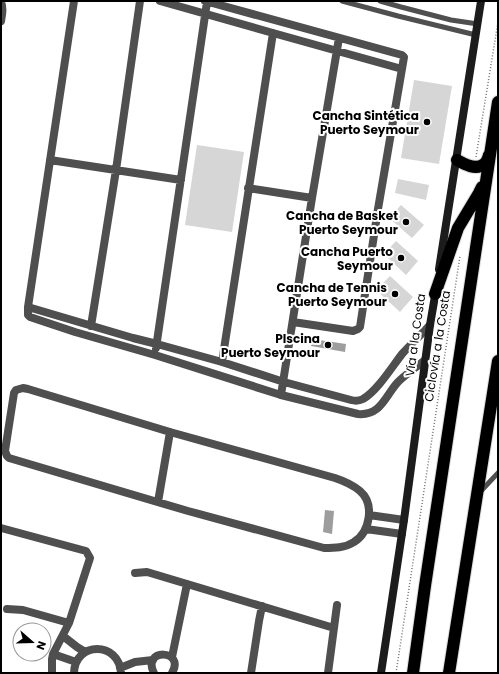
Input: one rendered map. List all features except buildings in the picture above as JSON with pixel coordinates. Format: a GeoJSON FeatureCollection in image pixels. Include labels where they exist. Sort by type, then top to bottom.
{"type":"FeatureCollection","features":[{"type":"Feature","properties":{"kind":"highway"},"geometry":{"type":"LineString","coordinates":[[413,673],[498,102]]}},
{"type":"Feature","properties":{"kind":"highway"},"geometry":{"type":"LineString","coordinates":[[457,160],[466,165],[474,167],[480,166],[485,163],[490,152]]}},
{"type":"Feature","properties":{"kind":"highway"},"geometry":{"type":"LineString","coordinates":[[435,294],[458,228],[479,193],[486,177]]}},
{"type":"Feature","properties":{"kind":"highway"},"geometry":{"type":"LineString","coordinates":[[449,673],[498,361]]}},
{"type":"Feature","properties":{"kind":"street"},"geometry":{"type":"LineString","coordinates":[[74,1],[28,315],[32,318],[75,332],[155,355],[282,395],[365,415],[370,414],[381,405],[398,383],[426,360]]}},
{"type":"Feature","properties":{"kind":"street"},"geometry":{"type":"LineString","coordinates":[[91,326],[116,170],[140,1]]}},
{"type":"Feature","properties":{"kind":"street"},"geometry":{"type":"LineString","coordinates":[[160,1],[402,69]]}},
{"type":"Feature","properties":{"kind":"street"},"geometry":{"type":"LineString","coordinates":[[155,355],[206,1],[402,55],[404,58],[360,327],[353,331],[293,322]]}},
{"type":"Feature","properties":{"kind":"street","name":"Vía a la Costa"},"geometry":{"type":"LineString","coordinates":[[381,673],[404,520],[430,325],[481,1]]}},
{"type":"Feature","properties":{"kind":"street"},"geometry":{"type":"LineString","coordinates":[[1,2],[3,10],[1,21]]}},
{"type":"Feature","properties":{"kind":"street"},"geometry":{"type":"LineString","coordinates":[[222,362],[272,33]]}},
{"type":"Feature","properties":{"kind":"street"},"geometry":{"type":"LineString","coordinates":[[282,395],[312,198],[339,38]]}},
{"type":"Feature","properties":{"kind":"street"},"geometry":{"type":"LineString","coordinates":[[50,160],[181,180]]}},
{"type":"Feature","properties":{"kind":"street"},"geometry":{"type":"LineString","coordinates":[[248,188],[312,198]]}},
{"type":"Feature","properties":{"kind":"street"},"geometry":{"type":"LineString","coordinates":[[28,307],[222,362],[284,382],[351,400],[360,400],[369,395],[403,354],[430,325]]}},
{"type":"Feature","properties":{"kind":"street"},"geometry":{"type":"LineString","coordinates":[[28,388],[170,432],[335,478],[348,483],[360,491],[367,500],[369,515],[366,529],[354,542],[345,546],[324,548],[158,502],[7,456],[5,451],[14,393],[16,390],[28,388]]}},
{"type":"Feature","properties":{"kind":"street"},"geometry":{"type":"LineString","coordinates":[[158,502],[170,432]]}},
{"type":"Feature","properties":{"kind":"street"},"geometry":{"type":"LineString","coordinates":[[369,515],[404,520]]}},
{"type":"Feature","properties":{"kind":"street"},"geometry":{"type":"LineString","coordinates":[[1,528],[86,551],[89,554],[90,558],[69,623],[53,654],[52,673]]}},
{"type":"Feature","properties":{"kind":"street"},"geometry":{"type":"LineString","coordinates":[[366,529],[402,534]]}},
{"type":"Feature","properties":{"kind":"street"},"geometry":{"type":"LineString","coordinates":[[135,573],[147,572],[334,628]]}},
{"type":"Feature","properties":{"kind":"street"},"geometry":{"type":"LineString","coordinates":[[172,673],[175,667],[172,657],[187,584]]}},
{"type":"Feature","properties":{"kind":"street"},"geometry":{"type":"LineString","coordinates":[[328,673],[337,605]]}},
{"type":"Feature","properties":{"kind":"street"},"geometry":{"type":"LineString","coordinates":[[252,673],[262,606]]}},
{"type":"Feature","properties":{"kind":"street"},"geometry":{"type":"LineString","coordinates":[[7,609],[23,610],[69,623]]}},
{"type":"Feature","properties":{"kind":"street"},"geometry":{"type":"LineString","coordinates":[[63,636],[85,652]]}},
{"type":"Feature","properties":{"kind":"street"},"geometry":{"type":"LineString","coordinates":[[74,673],[76,662],[80,656],[92,649],[107,650],[113,654],[118,660],[121,670],[135,662],[153,660]]}},
{"type":"Feature","properties":{"kind":"street"},"geometry":{"type":"LineString","coordinates":[[53,654],[76,662]]}},
{"type":"Feature","properties":{"kind":"street"},"geometry":{"type":"LineString","coordinates":[[154,673],[151,664],[156,656],[167,654],[172,657]]}},
{"type":"Feature","properties":{"kind":"lane"},"geometry":{"type":"LineString","coordinates":[[342,1],[476,35]]}},
{"type":"Feature","properties":{"kind":"lane"},"geometry":{"type":"LineString","coordinates":[[380,1],[401,8],[451,20],[478,24]]}},
{"type":"Feature","properties":{"kind":"lane"},"geometry":{"type":"LineString","coordinates":[[476,496],[498,473]]}},
{"type":"Feature","properties":{"kind":"path"},"geometry":{"type":"LineString","coordinates":[[474,167],[498,22]]}},
{"type":"Feature","properties":{"kind":"path","name":"Ciclovía a la Costa"},"geometry":{"type":"LineString","coordinates":[[396,673],[461,251]]}},
{"type":"Feature","properties":{"kind":"shaded area","name":"Cancha Sintética Puerto Seymour"},"geometry":{"type":"Polygon","coordinates":[[[414,80],[452,86],[439,164],[401,158],[414,80]]]}},
{"type":"Feature","properties":{"kind":"shaded area"},"geometry":{"type":"Polygon","coordinates":[[[197,145],[244,152],[232,232],[185,225],[197,145]]]}},
{"type":"Feature","properties":{"kind":"shaded area"},"geometry":{"type":"Polygon","coordinates":[[[398,179],[429,185],[426,200],[395,193],[398,179]]]}},
{"type":"Feature","properties":{"kind":"shaded area","name":"Cancha de Basket Puerto Seymour"},"geometry":{"type":"Polygon","coordinates":[[[401,205],[424,225],[412,238],[389,218],[401,205]]]}},
{"type":"Feature","properties":{"kind":"shaded area","name":"Cancha Puerto Seymour"},"geometry":{"type":"Polygon","coordinates":[[[396,241],[418,261],[406,275],[384,254],[396,241]]]}},
{"type":"Feature","properties":{"kind":"shaded area","name":"Cancha de Tennis Puerto Seymour"},"geometry":{"type":"Polygon","coordinates":[[[390,276],[413,297],[400,312],[376,290],[390,276]]]}},
{"type":"Feature","properties":{"kind":"shaded area","name":"PIscina Puerto Seymour"},"geometry":{"type":"Polygon","coordinates":[[[312,339],[346,344],[345,352],[311,346],[312,339]]]}},
{"type":"Feature","properties":{"kind":"shaded area"},"geometry":{"type":"Polygon","coordinates":[[[325,510],[334,511],[332,534],[323,532],[325,510]]]}},
{"type":"Feature","properties":{"kind":"place","name":"Cancha Sintética Puerto Seymour"},"geometry":{"type":"Point","coordinates":[427,122]}},
{"type":"Feature","properties":{"kind":"place","name":"Cancha de Basket Puerto Seymour"},"geometry":{"type":"Point","coordinates":[406,222]}},
{"type":"Feature","properties":{"kind":"place","name":"Cancha Puerto Seymour"},"geometry":{"type":"Point","coordinates":[401,258]}},
{"type":"Feature","properties":{"kind":"place","name":"Cancha de Tennis Puerto Seymour"},"geometry":{"type":"Point","coordinates":[395,294]}},
{"type":"Feature","properties":{"kind":"place","name":"PIscina Puerto Seymour"},"geometry":{"type":"Point","coordinates":[328,345]}}]}
